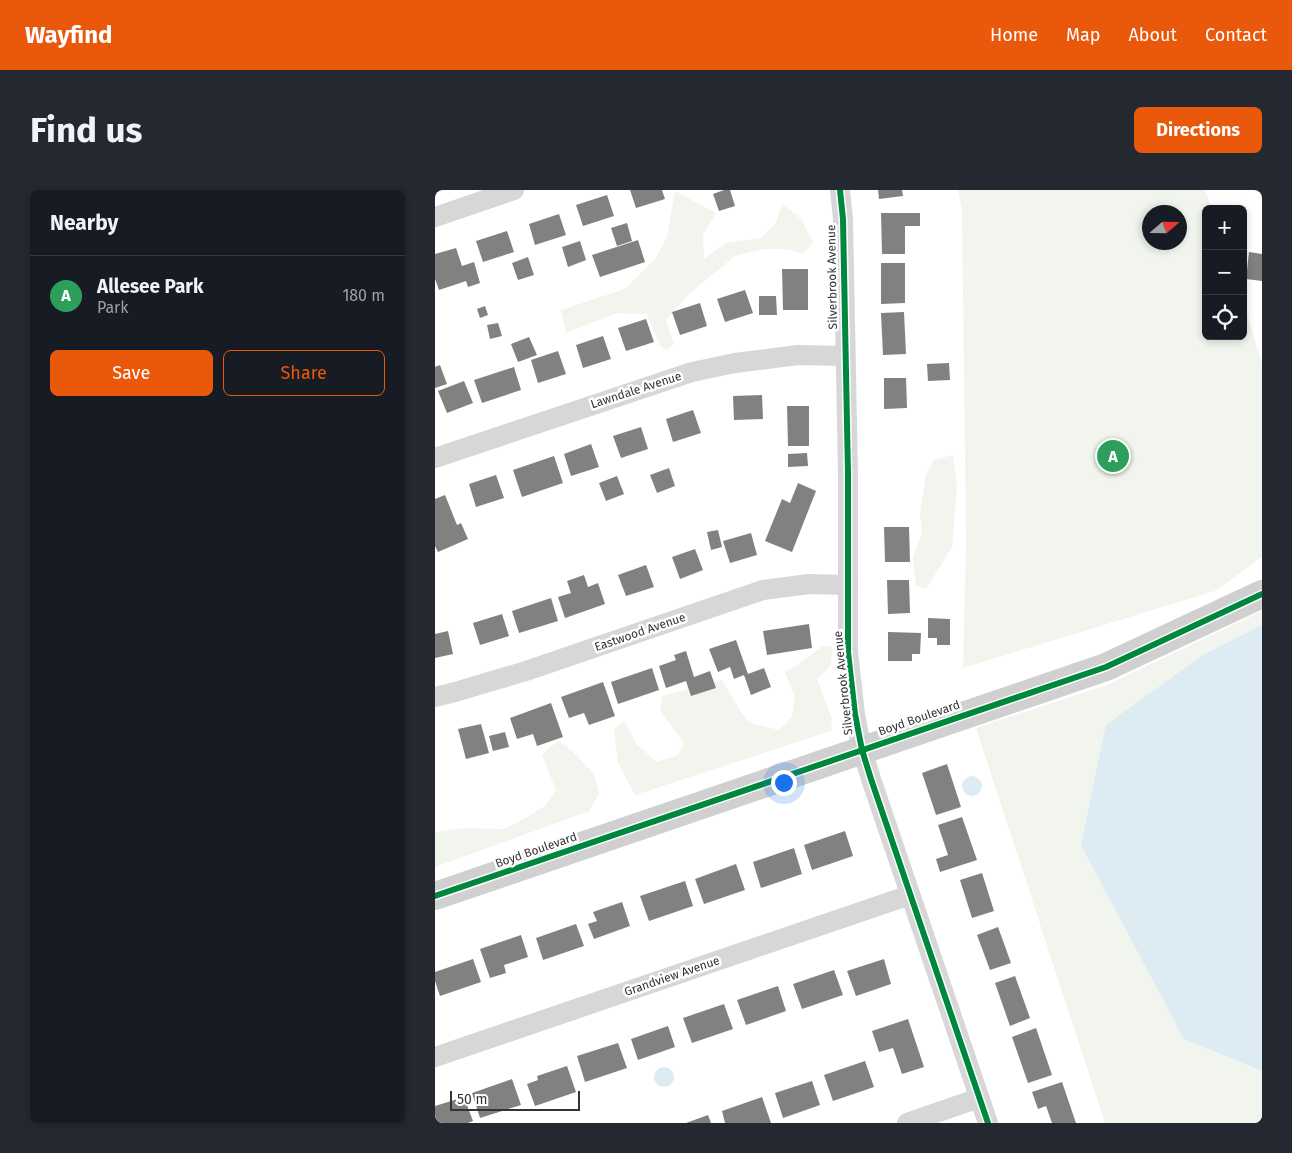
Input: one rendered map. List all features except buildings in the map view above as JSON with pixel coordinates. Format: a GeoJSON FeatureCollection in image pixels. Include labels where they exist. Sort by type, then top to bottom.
{"type":"FeatureCollection","features":[{"type":"Feature","properties":{"kind":"street"},"geometry":{"type":"LineString","coordinates":[[435,217],[514,190]]}},
{"type":"Feature","properties":{"kind":"street","name":"Silverbrook Avenue"},"geometry":{"type":"LineString","coordinates":[[840,190],[843,220],[848,474],[848,652],[855,714],[862,750],[988,1123]]}},
{"type":"Feature","properties":{"kind":"street","name":"Lawndale Avenue"},"geometry":{"type":"LineString","coordinates":[[435,458],[692,372],[735,363],[798,355],[845,356]]}},
{"type":"Feature","properties":{"kind":"street","name":"Eastwood Avenue"},"geometry":{"type":"LineString","coordinates":[[435,697],[526,671],[763,590],[809,584],[847,585]]}},
{"type":"Feature","properties":{"kind":"street","name":"Boyd Boulevard"},"geometry":{"type":"LineString","coordinates":[[435,896],[1106,667],[1262,594]]}},
{"type":"Feature","properties":{"kind":"street","name":"Grandview Avenue"},"geometry":{"type":"LineString","coordinates":[[435,1057],[910,895]]}},
{"type":"Feature","properties":{"kind":"street"},"geometry":{"type":"LineString","coordinates":[[907,1123],[979,1098]]}},
{"type":"Feature","properties":{"kind":"shaded area"},"geometry":{"type":"Polygon","coordinates":[[[958,190],[1205,190],[1211,205],[1202,205],[1202,340],[1247,340],[1247,313],[1262,363],[1262,557],[1215,591],[963,668],[966,541],[962,211],[958,190]]]}},
{"type":"Feature","properties":{"kind":"shaded area"},"geometry":{"type":"Polygon","coordinates":[[[675,191],[716,213],[703,234],[704,259],[726,243],[761,238],[776,223],[782,204],[801,219],[813,242],[803,254],[788,249],[763,249],[735,256],[690,293],[666,320],[674,344],[666,350],[659,344],[647,314],[617,313],[566,333],[561,310],[625,289],[655,259],[667,237],[675,191]]]}},
{"type":"Feature","properties":{"kind":"shaded area"},"geometry":{"type":"Polygon","coordinates":[[[953,455],[957,484],[952,547],[926,589],[916,586],[913,557],[922,532],[920,513],[926,475],[934,460],[953,455]]]}},
{"type":"Feature","properties":{"kind":"shaded area"},"geometry":{"type":"Polygon","coordinates":[[[1262,611],[1262,625],[1203,655],[1184,1039],[1262,1071],[1262,1123],[1105,1123],[976,728],[1107,685],[1262,611]]]}},
{"type":"Feature","properties":{"kind":"shaded area"},"geometry":{"type":"Polygon","coordinates":[[[1262,625],[1262,1071],[1184,1039],[1081,845],[1106,725],[1203,655],[1262,625]]]}},
{"type":"Feature","properties":{"kind":"shaded area"},"geometry":{"type":"Polygon","coordinates":[[[823,646],[832,647],[831,666],[817,679],[832,719],[831,731],[635,795],[618,763],[614,729],[624,721],[637,745],[657,762],[678,755],[684,744],[660,710],[662,696],[722,680],[741,712],[750,723],[779,730],[792,717],[795,696],[785,673],[823,646]]]}},
{"type":"Feature","properties":{"kind":"shaded area"},"geometry":{"type":"Polygon","coordinates":[[[559,741],[572,751],[594,774],[599,794],[589,811],[435,867],[435,832],[465,828],[504,829],[545,806],[556,790],[542,755],[559,741]]]}},
{"type":"Feature","properties":{"kind":"shaded area"},"geometry":{"type":"Polygon","coordinates":[[[972,776],[979,779],[982,786],[979,793],[972,796],[965,793],[962,786],[965,779],[972,776]]]}},
{"type":"Feature","properties":{"kind":"shaded area"},"geometry":{"type":"Polygon","coordinates":[[[664,1067],[671,1070],[674,1077],[671,1084],[664,1087],[657,1084],[654,1077],[657,1070],[664,1067]]]}},
{"type":"Feature","properties":{"kind":"cycle path"},"geometry":{"type":"LineString","coordinates":[[840,190],[843,219],[848,474],[848,652],[855,714],[862,750],[871,779],[988,1123]]}},
{"type":"Feature","properties":{"kind":"cycle path"},"geometry":{"type":"LineString","coordinates":[[435,896],[1106,667],[1262,594]]}},
{"type":"Feature","properties":{"kind":"place","name":"Allesee Park"},"geometry":{"type":"Point","coordinates":[1113,456]}}]}
